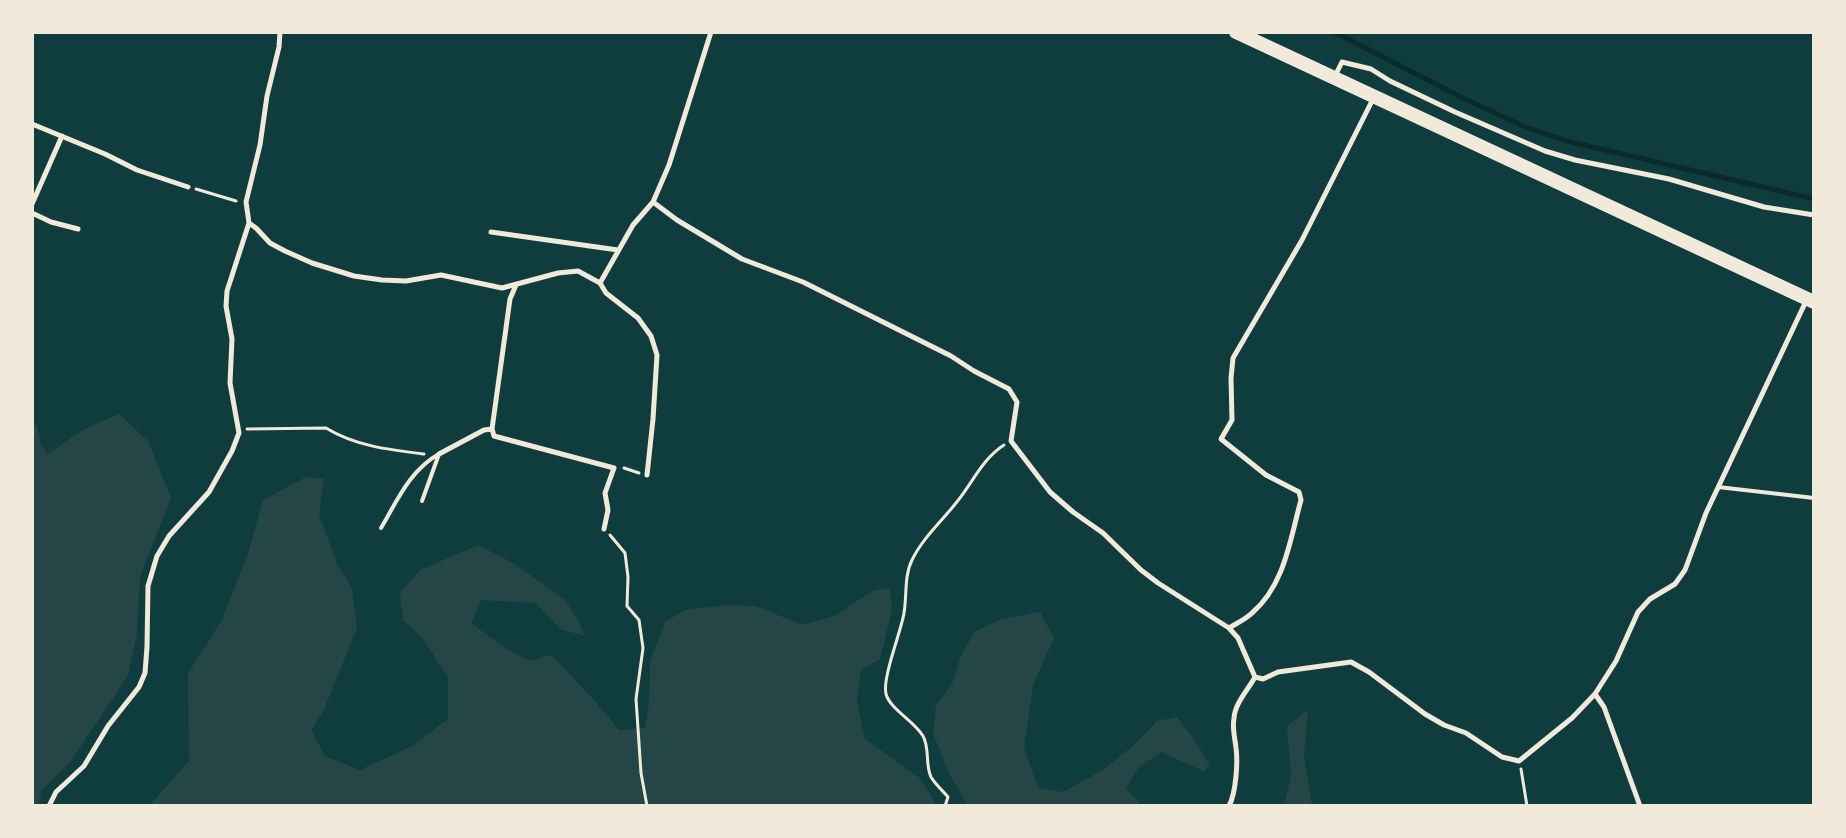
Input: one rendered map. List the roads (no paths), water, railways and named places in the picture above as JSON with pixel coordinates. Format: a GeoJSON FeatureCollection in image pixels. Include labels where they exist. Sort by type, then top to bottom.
{"type":"FeatureCollection","features":[{"type":"Feature","properties":{"kind":"highway"},"geometry":{"type":"LineString","coordinates":[[1236,32],[1810,300]]}},
{"type":"Feature","properties":{"kind":"street"},"geometry":{"type":"LineString","coordinates":[[50,806],[56,792],[84,766],[108,726],[139,687],[145,673],[148,586],[157,556],[169,536],[209,492],[232,451],[239,428],[230,384],[232,339],[226,306],[227,291],[248,223],[246,202],[260,145],[266,96],[277,54],[280,32]]}},
{"type":"Feature","properties":{"kind":"street"},"geometry":{"type":"LineString","coordinates":[[600,284],[633,225],[653,202],[669,165],[711,32]]}},
{"type":"Feature","properties":{"kind":"street"},"geometry":{"type":"LineString","coordinates":[[1334,78],[1342,62],[1372,69],[1390,81],[1455,112],[1544,151],[1575,160],[1669,179],[1764,207],[1814,215]]}},
{"type":"Feature","properties":{"kind":"street"},"geometry":{"type":"LineString","coordinates":[[1229,628],[1252,613],[1273,588],[1282,572],[1301,500],[1299,492],[1266,475],[1221,439],[1232,420],[1231,378],[1234,358],[1302,240],[1374,97]]}},
{"type":"Feature","properties":{"kind":"street"},"geometry":{"type":"LineString","coordinates":[[32,124],[105,154],[136,170],[188,187]]}},
{"type":"Feature","properties":{"kind":"street"},"geometry":{"type":"LineString","coordinates":[[32,204],[62,136]]}},
{"type":"Feature","properties":{"kind":"street"},"geometry":{"type":"LineString","coordinates":[[653,202],[742,260],[803,282],[952,356],[974,371],[1009,389],[1016,402],[1011,440],[1050,492],[1073,512],[1103,533],[1140,570],[1229,628],[1238,638],[1255,677]]}},
{"type":"Feature","properties":{"kind":"street"},"geometry":{"type":"LineString","coordinates":[[32,213],[51,222],[78,229]]}},
{"type":"Feature","properties":{"kind":"street"},"geometry":{"type":"LineString","coordinates":[[248,223],[256,228],[270,243],[285,251],[312,263],[354,276],[406,281],[441,274],[502,288],[558,273],[578,271],[600,284],[606,293],[638,318],[652,336],[657,355],[647,475]]}},
{"type":"Feature","properties":{"kind":"street"},"geometry":{"type":"LineString","coordinates":[[491,232],[618,250]]}},
{"type":"Feature","properties":{"kind":"street"},"geometry":{"type":"LineString","coordinates":[[516,285],[510,299],[492,429],[494,436],[614,468],[606,493],[608,510],[604,529]]}},
{"type":"Feature","properties":{"kind":"street"},"geometry":{"type":"LineString","coordinates":[[1255,677],[1263,679],[1278,672],[1351,662],[1438,721],[1466,733],[1502,757],[1519,761],[1572,718],[1595,694],[1616,661],[1638,612],[1650,599],[1675,584],[1685,570],[1706,513],[1718,487],[1810,300]]}},
{"type":"Feature","properties":{"kind":"street"},"geometry":{"type":"LineString","coordinates":[[439,454],[484,430],[492,429]]}},
{"type":"Feature","properties":{"kind":"street"},"geometry":{"type":"LineString","coordinates":[[1229,806],[1234,789],[1236,750],[1233,729],[1234,715],[1255,677]]}},
{"type":"Feature","properties":{"kind":"street"},"geometry":{"type":"LineString","coordinates":[[1595,694],[1604,706],[1640,806]]}},
{"type":"Feature","properties":{"kind":"lane"},"geometry":{"type":"LineString","coordinates":[[422,501],[439,454]]}},
{"type":"Feature","properties":{"kind":"lane"},"geometry":{"type":"LineString","coordinates":[[381,528],[414,474],[428,460],[439,454]]}},
{"type":"Feature","properties":{"kind":"lane"},"geometry":{"type":"LineString","coordinates":[[1718,487],[1814,498]]}},
{"type":"Feature","properties":{"kind":"waterway"},"geometry":{"type":"LineString","coordinates":[[1334,32],[1465,99],[1525,127],[1567,141],[1814,199]]}}]}
